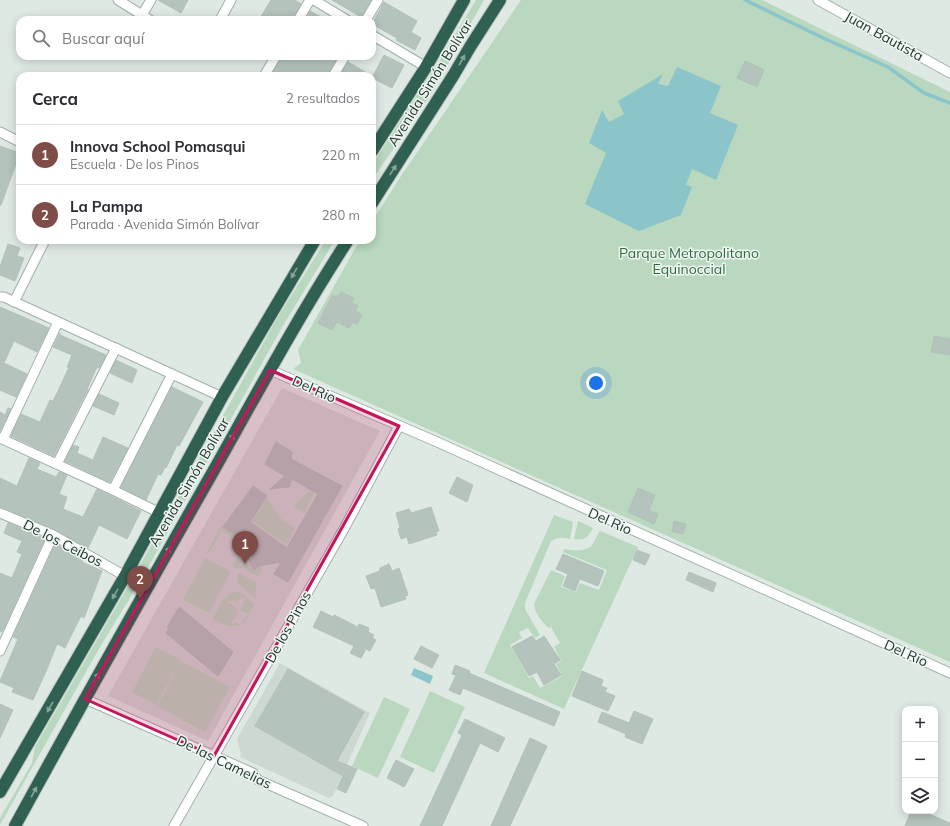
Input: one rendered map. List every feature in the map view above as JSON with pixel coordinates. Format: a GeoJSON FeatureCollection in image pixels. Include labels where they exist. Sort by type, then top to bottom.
{"type":"FeatureCollection","features":[{"type":"Feature","properties":{"kind":"highway","name":"Avenida Simón Bolívar"},"geometry":{"type":"LineString","coordinates":[[376,145],[426,67],[464,0]]}},
{"type":"Feature","properties":{"kind":"highway","name":"Avenida Simón Bolívar"},"geometry":{"type":"LineString","coordinates":[[376,197],[500,0]]}},
{"type":"Feature","properties":{"kind":"highway","name":"Avenida Simón Bolívar"},"geometry":{"type":"LineString","coordinates":[[0,792],[125,576],[222,397],[313,244]]}},
{"type":"Feature","properties":{"kind":"highway","name":"Avenida Simón Bolívar"},"geometry":{"type":"LineString","coordinates":[[15,826],[270,370],[345,244]]}},
{"type":"Feature","properties":{"kind":"street"},"geometry":{"type":"LineString","coordinates":[[118,0],[142,15],[151,0]]}},
{"type":"Feature","properties":{"kind":"street"},"geometry":{"type":"LineString","coordinates":[[222,16],[231,0]]}},
{"type":"Feature","properties":{"kind":"street"},"geometry":{"type":"LineString","coordinates":[[300,16],[310,0]]}},
{"type":"Feature","properties":{"kind":"street"},"geometry":{"type":"LineString","coordinates":[[314,0],[341,16]]}},
{"type":"Feature","properties":{"kind":"street"},"geometry":{"type":"LineString","coordinates":[[368,16],[378,0]]}},
{"type":"Feature","properties":{"kind":"street","name":"Juan Bautista"},"geometry":{"type":"LineString","coordinates":[[818,0],[950,72]]}},
{"type":"Feature","properties":{"kind":"street"},"geometry":{"type":"LineString","coordinates":[[376,37],[426,67]]}},
{"type":"Feature","properties":{"kind":"street"},"geometry":{"type":"LineString","coordinates":[[266,72],[274,60]]}},
{"type":"Feature","properties":{"kind":"street"},"geometry":{"type":"LineString","coordinates":[[335,72],[343,60]]}},
{"type":"Feature","properties":{"kind":"street"},"geometry":{"type":"LineString","coordinates":[[0,132],[16,140]]}},
{"type":"Feature","properties":{"kind":"street"},"geometry":{"type":"LineString","coordinates":[[14,302],[43,244]]}},
{"type":"Feature","properties":{"kind":"street"},"geometry":{"type":"LineString","coordinates":[[0,297],[4,297],[222,397]]}},
{"type":"Feature","properties":{"kind":"street"},"geometry":{"type":"LineString","coordinates":[[58,322],[2,439],[160,513]]}},
{"type":"Feature","properties":{"kind":"street"},"geometry":{"type":"LineString","coordinates":[[57,464],[116,348]]}},
{"type":"Feature","properties":{"kind":"street","name":"Del Rio"},"geometry":{"type":"LineString","coordinates":[[270,370],[399,426],[950,673]]}},
{"type":"Feature","properties":{"kind":"street"},"geometry":{"type":"LineString","coordinates":[[113,490],[172,374]]}},
{"type":"Feature","properties":{"kind":"street","name":"De los Pinos"},"geometry":{"type":"LineString","coordinates":[[174,826],[345,527],[399,426]]}},
{"type":"Feature","properties":{"kind":"street","name":"De los Ceibos"},"geometry":{"type":"LineString","coordinates":[[0,513],[52,535],[125,576]]}},
{"type":"Feature","properties":{"kind":"street"},"geometry":{"type":"LineString","coordinates":[[0,651],[52,535]]}},
{"type":"Feature","properties":{"kind":"street","name":"De las Camelias"},"geometry":{"type":"LineString","coordinates":[[85,699],[252,773],[258,780],[362,826]]}},
{"type":"Feature","properties":{"kind":"highlighted area"},"geometry":{"type":"Polygon","coordinates":[[[270,370],[399,426],[214,756],[85,699],[270,370]]]}},
{"type":"Feature","properties":{"kind":"shaded area"},"geometry":{"type":"Polygon","coordinates":[[[282,388],[380,431],[208,741],[108,696],[282,388]]]}},
{"type":"Feature","properties":{"kind":"shaded area"},"geometry":{"type":"Polygon","coordinates":[[[280,663],[370,713],[333,796],[329,798],[240,757],[241,754],[237,739],[280,663]]]}},
{"type":"Feature","properties":{"kind":"green space"},"geometry":{"type":"Polygon","coordinates":[[[476,0],[484,0],[433,91],[376,174],[376,159],[438,63],[476,0]]]}},
{"type":"Feature","properties":{"kind":"green space","name":"Parque Metropolitano Equinoccial"},"geometry":{"type":"Polygon","coordinates":[[[521,0],[762,0],[950,92],[950,662],[293,369],[301,363],[298,350],[356,247],[358,244],[376,244],[376,216],[399,179],[521,0]]]}},
{"type":"Feature","properties":{"kind":"green space"},"geometry":{"type":"Polygon","coordinates":[[[324,244],[333,244],[284,324],[141,580],[100,647],[0,825],[0,818],[32,763],[35,747],[134,576],[276,320],[324,244]]]}},
{"type":"Feature","properties":{"kind":"green space"},"geometry":{"type":"Polygon","coordinates":[[[310,491],[314,493],[304,513],[295,507],[295,504],[310,491]]]}},
{"type":"Feature","properties":{"kind":"green space"},"geometry":{"type":"Polygon","coordinates":[[[267,498],[282,520],[295,528],[287,545],[252,521],[267,498]]]}},
{"type":"Feature","properties":{"kind":"green space"},"geometry":{"type":"Polygon","coordinates":[[[554,515],[573,522],[570,539],[560,538],[551,541],[525,603],[525,609],[540,635],[535,638],[528,628],[519,632],[522,638],[510,645],[529,678],[533,676],[540,688],[562,676],[556,664],[561,661],[554,647],[560,643],[551,627],[549,628],[539,618],[534,604],[551,570],[565,576],[561,587],[576,592],[580,583],[599,590],[607,570],[563,552],[564,549],[587,549],[592,545],[600,531],[638,547],[564,709],[484,673],[554,515]]]}},
{"type":"Feature","properties":{"kind":"green space"},"geometry":{"type":"Polygon","coordinates":[[[578,521],[593,528],[584,539],[574,539],[578,521]]]}},
{"type":"Feature","properties":{"kind":"green space"},"geometry":{"type":"Polygon","coordinates":[[[221,526],[264,552],[264,563],[259,577],[246,570],[243,566],[238,569],[232,566],[245,544],[221,531],[209,554],[207,553],[221,526]],[[255,555],[243,557],[238,568],[246,563],[250,563],[254,570],[263,565],[255,555]]]}},
{"type":"Feature","properties":{"kind":"green space"},"geometry":{"type":"Polygon","coordinates":[[[205,558],[231,571],[209,613],[183,600],[205,558]]]}},
{"type":"Feature","properties":{"kind":"green space"},"geometry":{"type":"Polygon","coordinates":[[[239,573],[257,583],[255,592],[256,600],[238,583],[237,576],[239,573]]]}},
{"type":"Feature","properties":{"kind":"green space"},"geometry":{"type":"Polygon","coordinates":[[[237,592],[243,594],[255,604],[243,625],[235,626],[227,625],[213,619],[219,606],[228,595],[237,592]],[[246,597],[236,601],[226,601],[234,606],[238,611],[230,624],[236,623],[242,625],[244,619],[249,614],[241,611],[241,606],[247,598],[246,597]]]}},
{"type":"Feature","properties":{"kind":"green space"},"geometry":{"type":"Polygon","coordinates":[[[156,647],[181,660],[156,705],[132,692],[156,647]]]}},
{"type":"Feature","properties":{"kind":"green space"},"geometry":{"type":"Polygon","coordinates":[[[181,661],[230,687],[205,732],[157,706],[181,661]]]}},
{"type":"Feature","properties":{"kind":"green space"},"geometry":{"type":"Polygon","coordinates":[[[430,691],[465,707],[434,773],[400,757],[430,691]]]}},
{"type":"Feature","properties":{"kind":"green space"},"geometry":{"type":"Polygon","coordinates":[[[384,697],[410,709],[378,778],[352,766],[384,697]]]}},
{"type":"Feature","properties":{"kind":"water"},"geometry":{"type":"Polygon","coordinates":[[[677,67],[721,86],[710,113],[738,125],[716,180],[692,169],[686,185],[692,187],[681,215],[639,231],[585,204],[606,153],[589,143],[602,110],[609,122],[624,114],[618,101],[663,74],[658,84],[668,86],[677,67]]]}},
{"type":"Feature","properties":{"kind":"water"},"geometry":{"type":"Polygon","coordinates":[[[414,668],[433,676],[430,684],[411,675],[414,668]]]}},
{"type":"Feature","properties":{"kind":"building"},"geometry":{"type":"Polygon","coordinates":[[[158,0],[188,0],[181,13],[158,0]]]}},
{"type":"Feature","properties":{"kind":"building"},"geometry":{"type":"Polygon","coordinates":[[[271,0],[295,0],[301,4],[294,16],[261,16],[271,0]]]}},
{"type":"Feature","properties":{"kind":"building"},"geometry":{"type":"Polygon","coordinates":[[[332,0],[371,0],[362,16],[332,0]]]}},
{"type":"Feature","properties":{"kind":"building"},"geometry":{"type":"Polygon","coordinates":[[[384,2],[417,21],[411,32],[421,38],[415,50],[396,40],[397,38],[376,26],[376,17],[384,2]]]}},
{"type":"Feature","properties":{"kind":"building"},"geometry":{"type":"Polygon","coordinates":[[[310,11],[319,16],[307,16],[310,11]]]}},
{"type":"Feature","properties":{"kind":"building"},"geometry":{"type":"Polygon","coordinates":[[[384,55],[404,65],[392,88],[376,80],[375,72],[384,55]]]}},
{"type":"Feature","properties":{"kind":"building"},"geometry":{"type":"Polygon","coordinates":[[[280,60],[336,60],[329,72],[273,72],[280,60]]]}},
{"type":"Feature","properties":{"kind":"building"},"geometry":{"type":"Polygon","coordinates":[[[745,61],[764,70],[757,87],[737,78],[745,61]]]}},
{"type":"Feature","properties":{"kind":"building"},"geometry":{"type":"Polygon","coordinates":[[[348,62],[365,72],[342,72],[348,62]]]}},
{"type":"Feature","properties":{"kind":"building"},"geometry":{"type":"Polygon","coordinates":[[[0,146],[16,152],[16,164],[0,205],[0,146]]]}},
{"type":"Feature","properties":{"kind":"building"},"geometry":{"type":"Polygon","coordinates":[[[8,244],[20,248],[17,256],[24,258],[15,281],[0,275],[0,267],[8,244]]]}},
{"type":"Feature","properties":{"kind":"building"},"geometry":{"type":"Polygon","coordinates":[[[341,292],[354,298],[352,303],[358,306],[355,311],[362,315],[357,324],[353,322],[349,328],[337,322],[332,330],[318,323],[332,296],[339,296],[341,292]]]}},
{"type":"Feature","properties":{"kind":"building"},"geometry":{"type":"Polygon","coordinates":[[[0,307],[49,328],[37,352],[14,341],[4,363],[27,374],[16,397],[0,390],[0,307]]]}},
{"type":"Feature","properties":{"kind":"building"},"geometry":{"type":"Polygon","coordinates":[[[60,333],[60,335],[106,355],[99,368],[97,367],[88,389],[54,456],[11,436],[21,414],[40,422],[50,400],[53,401],[58,391],[69,367],[67,367],[72,355],[53,347],[60,333]]]}},
{"type":"Feature","properties":{"kind":"building"},"geometry":{"type":"Polygon","coordinates":[[[934,336],[950,339],[950,355],[931,352],[934,336]]]}},
{"type":"Feature","properties":{"kind":"building"},"geometry":{"type":"Polygon","coordinates":[[[116,360],[137,370],[132,383],[110,373],[116,360]]]}},
{"type":"Feature","properties":{"kind":"building"},"geometry":{"type":"Polygon","coordinates":[[[172,387],[203,402],[179,446],[177,445],[166,468],[165,467],[161,475],[158,474],[146,500],[121,487],[172,387]]]}},
{"type":"Feature","properties":{"kind":"building"},"geometry":{"type":"Polygon","coordinates":[[[99,394],[119,403],[114,415],[93,406],[99,394]]]}},
{"type":"Feature","properties":{"kind":"building"},"geometry":{"type":"Polygon","coordinates":[[[8,408],[11,409],[0,431],[0,412],[5,415],[8,408]]]}},
{"type":"Feature","properties":{"kind":"building"},"geometry":{"type":"Polygon","coordinates":[[[103,437],[128,448],[110,482],[65,461],[73,445],[79,447],[77,453],[93,460],[103,437]]]}},
{"type":"Feature","properties":{"kind":"building"},"geometry":{"type":"Polygon","coordinates":[[[276,442],[292,452],[291,459],[342,486],[288,582],[274,574],[281,562],[258,566],[254,570],[247,556],[260,549],[223,527],[253,486],[267,496],[250,522],[287,548],[318,494],[292,479],[289,487],[270,489],[285,476],[265,464],[276,442]]]}},
{"type":"Feature","properties":{"kind":"building"},"geometry":{"type":"Polygon","coordinates":[[[29,458],[40,463],[37,469],[56,477],[59,472],[67,475],[59,494],[67,497],[63,509],[83,517],[97,489],[141,511],[127,539],[99,525],[88,548],[55,530],[0,507],[0,478],[17,486],[29,458]]]}},
{"type":"Feature","properties":{"kind":"building"},"geometry":{"type":"Polygon","coordinates":[[[457,477],[473,485],[467,502],[449,493],[457,477]]]}},
{"type":"Feature","properties":{"kind":"building"},"geometry":{"type":"Polygon","coordinates":[[[638,488],[655,495],[649,510],[658,514],[654,524],[628,512],[638,488]]]}},
{"type":"Feature","properties":{"kind":"building"},"geometry":{"type":"Polygon","coordinates":[[[431,507],[439,531],[436,532],[437,535],[409,544],[407,537],[401,539],[398,529],[400,527],[396,513],[409,509],[411,513],[431,507]]]}},
{"type":"Feature","properties":{"kind":"building"},"geometry":{"type":"Polygon","coordinates":[[[674,521],[686,524],[683,534],[672,531],[674,521]]]}},
{"type":"Feature","properties":{"kind":"building"},"geometry":{"type":"Polygon","coordinates":[[[8,523],[45,538],[2,632],[0,631],[0,573],[12,578],[22,554],[17,552],[22,541],[4,533],[8,523]]]}},
{"type":"Feature","properties":{"kind":"building"},"geometry":{"type":"Polygon","coordinates":[[[56,543],[83,559],[82,562],[102,571],[84,618],[81,616],[65,648],[57,644],[33,700],[12,692],[14,688],[0,681],[18,639],[13,637],[56,543]]]}},
{"type":"Feature","properties":{"kind":"building"},"geometry":{"type":"Polygon","coordinates":[[[637,550],[650,555],[645,565],[633,560],[637,550]]]}},
{"type":"Feature","properties":{"kind":"building"},"geometry":{"type":"Polygon","coordinates":[[[563,554],[604,571],[598,586],[580,579],[575,591],[563,586],[568,574],[556,569],[563,554]]]}},
{"type":"Feature","properties":{"kind":"building"},"geometry":{"type":"Polygon","coordinates":[[[389,564],[392,571],[399,568],[408,595],[405,596],[406,599],[381,607],[375,588],[371,589],[366,576],[380,571],[380,568],[389,564]]]}},
{"type":"Feature","properties":{"kind":"building"},"geometry":{"type":"Polygon","coordinates":[[[689,572],[716,583],[713,592],[686,580],[689,572]]]}},
{"type":"Feature","properties":{"kind":"building"},"geometry":{"type":"Polygon","coordinates":[[[179,607],[233,652],[218,676],[166,633],[169,629],[167,628],[179,607]]]}},
{"type":"Feature","properties":{"kind":"building"},"geometry":{"type":"Polygon","coordinates":[[[321,611],[333,617],[334,615],[358,627],[359,624],[369,628],[368,632],[374,635],[372,638],[376,640],[370,651],[366,649],[361,658],[350,653],[354,646],[313,627],[321,611]]]}},
{"type":"Feature","properties":{"kind":"building"},"geometry":{"type":"Polygon","coordinates":[[[532,636],[536,641],[544,636],[560,660],[554,664],[561,675],[544,685],[537,672],[529,676],[512,647],[532,636]]]}},
{"type":"Feature","properties":{"kind":"building"},"geometry":{"type":"Polygon","coordinates":[[[421,646],[439,655],[432,668],[414,659],[421,646]]]}},
{"type":"Feature","properties":{"kind":"building"},"geometry":{"type":"Polygon","coordinates":[[[455,665],[470,671],[469,673],[560,712],[554,726],[463,688],[460,695],[449,690],[456,675],[452,674],[455,665]]]}},
{"type":"Feature","properties":{"kind":"building"},"geometry":{"type":"Polygon","coordinates":[[[288,669],[364,712],[337,761],[357,769],[346,793],[337,789],[343,776],[255,726],[288,669]]]}},
{"type":"Feature","properties":{"kind":"building"},"geometry":{"type":"Polygon","coordinates":[[[582,671],[603,680],[601,686],[607,688],[605,692],[615,696],[608,711],[572,696],[582,671]]]}},
{"type":"Feature","properties":{"kind":"building"},"geometry":{"type":"Polygon","coordinates":[[[0,704],[13,710],[0,738],[0,704]]]}},
{"type":"Feature","properties":{"kind":"building"},"geometry":{"type":"Polygon","coordinates":[[[634,711],[653,719],[642,744],[625,737],[626,734],[598,722],[602,712],[629,723],[634,711]]]}},
{"type":"Feature","properties":{"kind":"building"},"geometry":{"type":"Polygon","coordinates":[[[465,719],[505,738],[498,752],[480,743],[442,826],[420,826],[462,735],[458,733],[465,719]]]}},
{"type":"Feature","properties":{"kind":"building"},"geometry":{"type":"Polygon","coordinates":[[[530,738],[547,746],[510,826],[491,826],[530,738]]]}},
{"type":"Feature","properties":{"kind":"building"},"geometry":{"type":"Polygon","coordinates":[[[396,760],[414,769],[404,787],[387,778],[396,760]]]}},
{"type":"Feature","properties":{"kind":"building"},"geometry":{"type":"Polygon","coordinates":[[[910,814],[929,814],[950,823],[950,826],[905,826],[910,814]]]}},
{"type":"Feature","properties":{"kind":"waterway"},"geometry":{"type":"LineString","coordinates":[[745,0],[821,37],[888,67],[924,93],[950,103]]}},
{"type":"Feature","properties":{"kind":"place","name":"Innova School Pomasqui"},"geometry":{"type":"Point","coordinates":[245,564]}},
{"type":"Feature","properties":{"kind":"place","name":"La Pampa"},"geometry":{"type":"Point","coordinates":[140,599]}}]}
